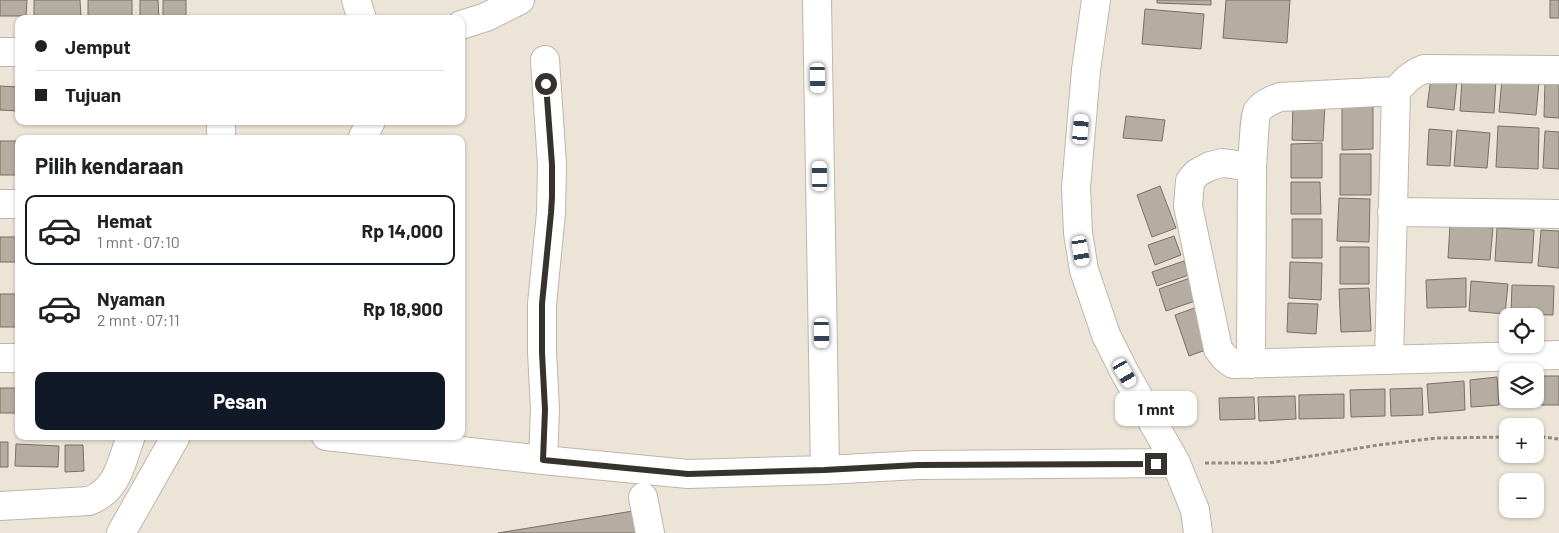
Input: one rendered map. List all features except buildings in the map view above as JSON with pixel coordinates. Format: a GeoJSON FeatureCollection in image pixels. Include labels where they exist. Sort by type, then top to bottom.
{"type":"FeatureCollection","features":[{"type":"Feature","properties":{"kind":"street"},"geometry":{"type":"LineString","coordinates":[[356,0],[361,15]]}},
{"type":"Feature","properties":{"kind":"street"},"geometry":{"type":"LineString","coordinates":[[465,24],[486,17],[520,0]]}},
{"type":"Feature","properties":{"kind":"street"},"geometry":{"type":"LineString","coordinates":[[817,0],[824,470]]}},
{"type":"Feature","properties":{"kind":"street"},"geometry":{"type":"LineString","coordinates":[[1096,0],[1086,70],[1076,188],[1078,233],[1084,270],[1106,335],[1125,373],[1176,463],[1195,510],[1198,533]]}},
{"type":"Feature","properties":{"kind":"street"},"geometry":{"type":"LineString","coordinates":[[0,52],[15,52]]}},
{"type":"Feature","properties":{"kind":"street"},"geometry":{"type":"LineString","coordinates":[[543,460],[545,410],[542,304],[551,213],[552,175],[545,60]]}},
{"type":"Feature","properties":{"kind":"street"},"geometry":{"type":"LineString","coordinates":[[1389,360],[1396,91],[1406,78],[1424,69],[1559,70]]}},
{"type":"Feature","properties":{"kind":"street"},"geometry":{"type":"LineString","coordinates":[[1251,364],[1252,167],[1256,113],[1265,104],[1280,97],[1396,91]]}},
{"type":"Feature","properties":{"kind":"street"},"geometry":{"type":"LineString","coordinates":[[1252,167],[1223,163],[1210,166],[1197,173],[1190,181],[1188,206],[1218,349],[1233,364],[1559,355]]}},
{"type":"Feature","properties":{"kind":"street"},"geometry":{"type":"LineString","coordinates":[[0,204],[15,204]]}},
{"type":"Feature","properties":{"kind":"street"},"geometry":{"type":"LineString","coordinates":[[1392,212],[1559,214]]}},
{"type":"Feature","properties":{"kind":"street"},"geometry":{"type":"LineString","coordinates":[[0,358],[15,358]]}},
{"type":"Feature","properties":{"kind":"street"},"geometry":{"type":"LineString","coordinates":[[0,506],[89,501],[103,495],[115,481],[130,440]]}},
{"type":"Feature","properties":{"kind":"street"},"geometry":{"type":"LineString","coordinates":[[122,533],[174,440]]}},
{"type":"Feature","properties":{"kind":"street"},"geometry":{"type":"LineString","coordinates":[[362,440],[688,474],[918,465],[1176,463]]}},
{"type":"Feature","properties":{"kind":"street"},"geometry":{"type":"LineString","coordinates":[[643,498],[650,533]]}},
{"type":"Feature","properties":{"kind":"path"},"geometry":{"type":"LineString","coordinates":[[1176,463],[1269,463],[1378,445],[1437,438],[1499,437]]}},
{"type":"Feature","properties":{"kind":"path"},"geometry":{"type":"LineString","coordinates":[[1544,437],[1559,439]]}},
{"type":"Feature","properties":{"kind":"route"},"geometry":{"type":"LineString","coordinates":[[546,84],[550,118],[552,197],[542,304],[545,410],[543,460],[688,474],[918,465],[1156,464]]}}]}
